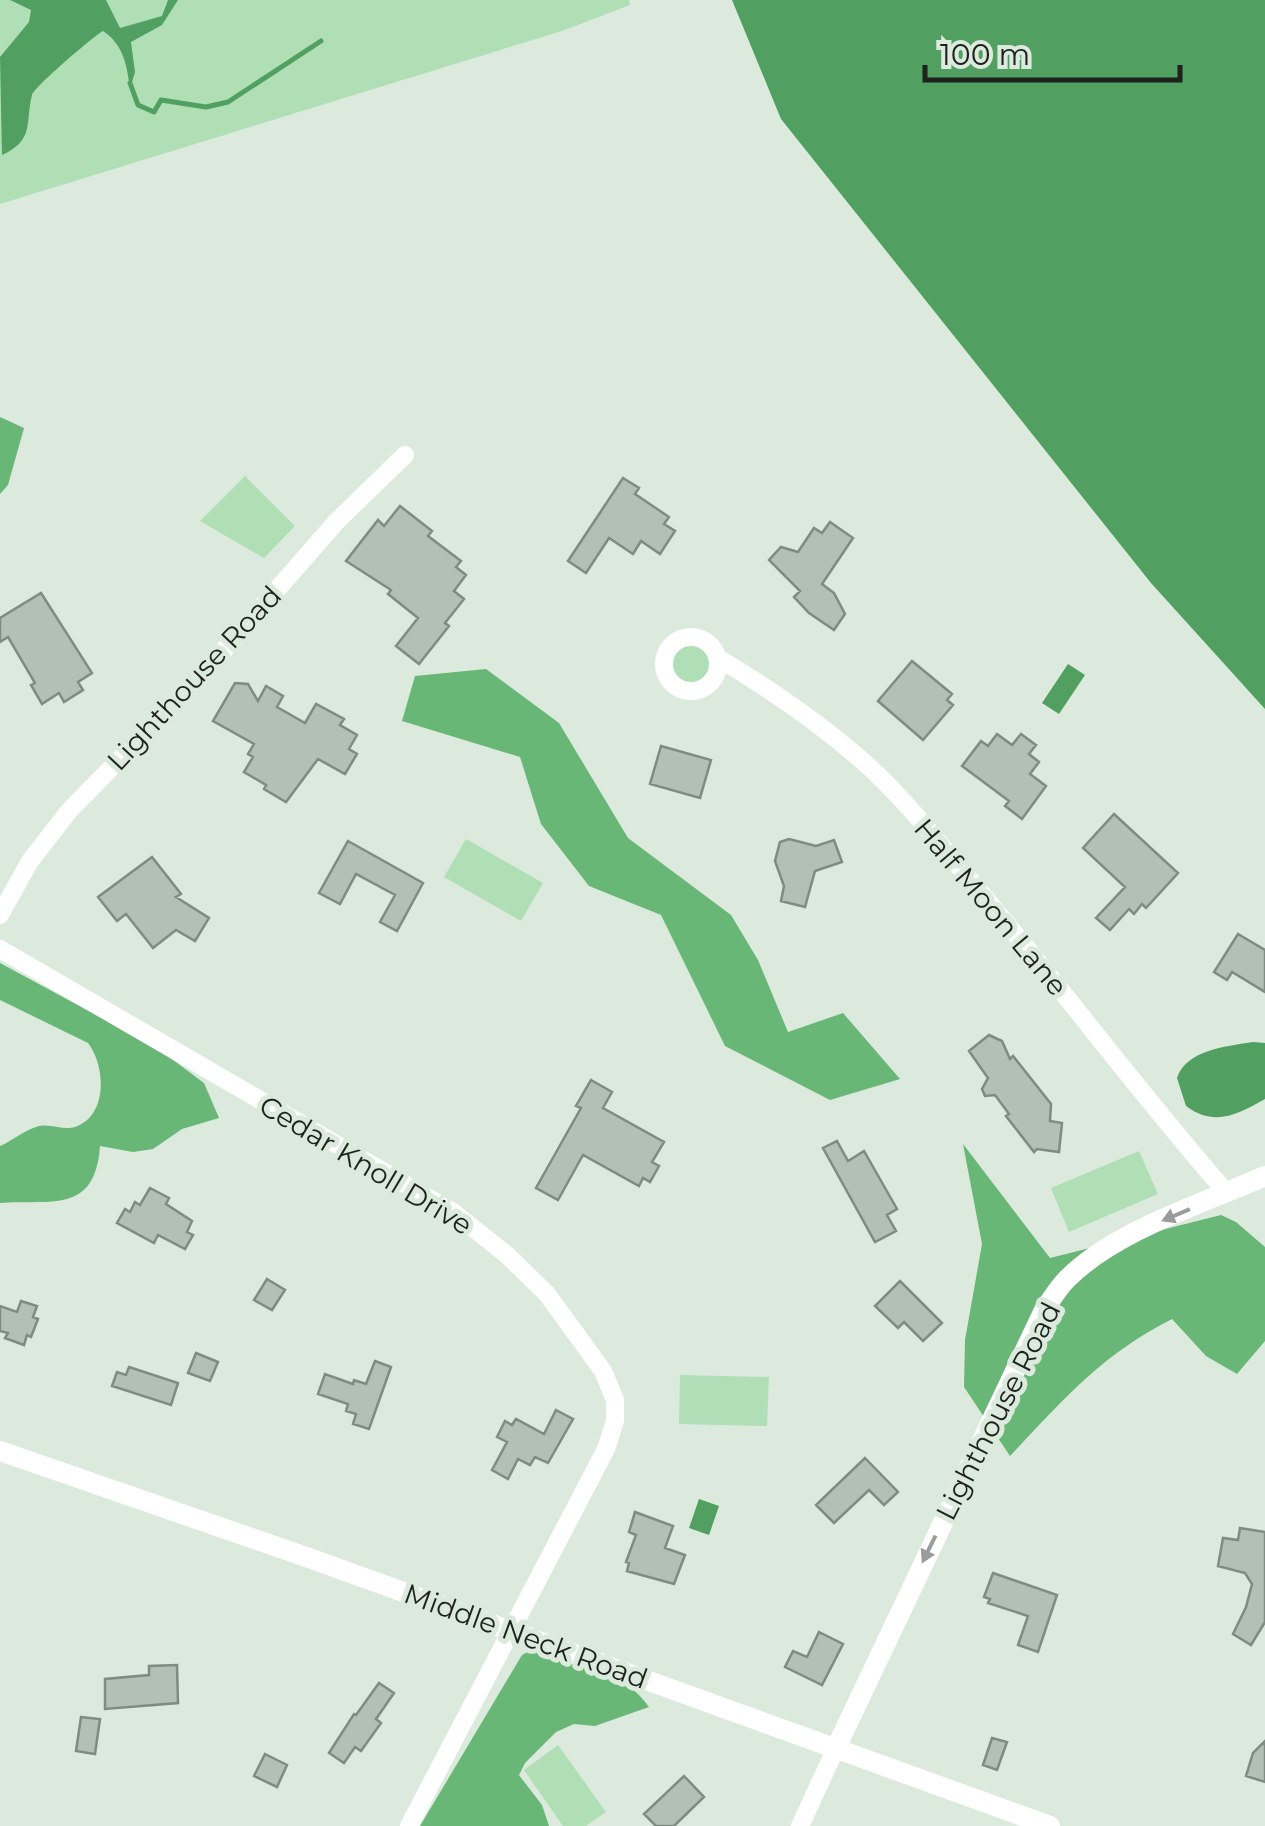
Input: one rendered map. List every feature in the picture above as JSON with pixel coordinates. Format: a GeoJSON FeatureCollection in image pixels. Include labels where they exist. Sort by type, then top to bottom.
{"type":"FeatureCollection","features":[{"type":"Feature","properties":{"kind":"street","name":"Lighthouse Road"},"geometry":{"type":"LineString","coordinates":[[0,916],[30,860],[69,812],[203,674],[337,521],[406,454]]}},
{"type":"Feature","properties":{"kind":"street","name":"Half Moon Lane"},"geometry":{"type":"LineString","coordinates":[[718,658],[797,709],[865,763],[900,798],[1013,930],[1149,1104],[1227,1193]]}},
{"type":"Feature","properties":{"kind":"street","name":"Cedar Knoll Drive"},"geometry":{"type":"LineString","coordinates":[[0,949],[453,1212],[507,1255],[547,1294],[603,1371],[616,1400],[606,1449],[409,1826]]}},
{"type":"Feature","properties":{"kind":"street","name":"Lighthouse Road"},"geometry":{"type":"LineString","coordinates":[[836,1748],[1044,1310],[1066,1280],[1096,1256],[1146,1228],[1265,1176]]}},
{"type":"Feature","properties":{"kind":"street","name":"Middle Neck Road"},"geometry":{"type":"LineString","coordinates":[[0,1451],[512,1630],[1050,1826]]}},
{"type":"Feature","properties":{"kind":"street"},"geometry":{"type":"LineString","coordinates":[[800,1826],[813,1805],[836,1748]]}},
{"type":"Feature","properties":{"kind":"shaded area"},"geometry":{"type":"Polygon","coordinates":[[[0,0],[629,0],[630,5],[562,31],[0,204],[0,0]]]}},
{"type":"Feature","properties":{"kind":"shaded area"},"geometry":{"type":"Polygon","coordinates":[[[10,0],[106,0],[120,28],[162,16],[168,0],[178,0],[162,25],[131,42],[135,72],[130,89],[120,49],[103,31],[35,90],[24,137],[2,155],[0,57],[29,22],[31,10],[10,0]]]}},
{"type":"Feature","properties":{"kind":"shaded area"},"geometry":{"type":"Polygon","coordinates":[[[732,0],[1265,0],[1265,709],[1151,583],[781,119],[732,0]]]}},
{"type":"Feature","properties":{"kind":"shaded area"},"geometry":{"type":"Polygon","coordinates":[[[0,417],[24,428],[8,485],[0,494],[0,417]]]}},
{"type":"Feature","properties":{"kind":"shaded area"},"geometry":{"type":"Polygon","coordinates":[[[245,476],[295,526],[264,558],[200,521],[245,476]]]}},
{"type":"Feature","properties":{"kind":"shaded area"},"geometry":{"type":"Polygon","coordinates":[[[692,643],[707,649],[713,664],[707,679],[692,685],[677,679],[671,664],[677,649],[692,643]]]}},
{"type":"Feature","properties":{"kind":"shaded area"},"geometry":{"type":"Polygon","coordinates":[[[1068,664],[1085,675],[1059,714],[1042,703],[1068,664]]]}},
{"type":"Feature","properties":{"kind":"shaded area"},"geometry":{"type":"Polygon","coordinates":[[[486,669],[559,723],[628,838],[731,915],[758,960],[788,1032],[843,1013],[900,1079],[830,1100],[725,1046],[661,915],[589,886],[541,824],[520,757],[402,721],[415,676],[486,669]]]}},
{"type":"Feature","properties":{"kind":"shaded area"},"geometry":{"type":"Polygon","coordinates":[[[466,839],[543,883],[521,921],[444,877],[466,839]]]}},
{"type":"Feature","properties":{"kind":"shaded area"},"geometry":{"type":"Polygon","coordinates":[[[0,963],[157,1048],[204,1083],[219,1118],[182,1129],[153,1149],[133,1152],[100,1146],[89,1183],[67,1199],[0,1203],[0,1146],[36,1127],[70,1128],[86,1121],[94,1112],[101,1089],[98,1064],[88,1043],[0,1000],[0,963]]]}},
{"type":"Feature","properties":{"kind":"shaded area"},"geometry":{"type":"Polygon","coordinates":[[[1265,1043],[1265,1099],[1235,1114],[1216,1117],[1186,1106],[1177,1078],[1189,1061],[1209,1051],[1265,1043]]]}},
{"type":"Feature","properties":{"kind":"shaded area"},"geometry":{"type":"Polygon","coordinates":[[[963,1144],[1050,1258],[1221,1215],[1236,1222],[1265,1247],[1265,1341],[1237,1374],[1206,1356],[1172,1319],[1104,1363],[1010,1456],[964,1387],[965,1340],[982,1244],[963,1144]]]}},
{"type":"Feature","properties":{"kind":"shaded area"},"geometry":{"type":"Polygon","coordinates":[[[1139,1151],[1158,1194],[1069,1232],[1051,1188],[1139,1151]]]}},
{"type":"Feature","properties":{"kind":"shaded area"},"geometry":{"type":"Polygon","coordinates":[[[680,1375],[769,1377],[767,1426],[679,1424],[680,1375]]]}},
{"type":"Feature","properties":{"kind":"shaded area"},"geometry":{"type":"Polygon","coordinates":[[[699,1499],[719,1506],[709,1535],[689,1528],[699,1499]]]}},
{"type":"Feature","properties":{"kind":"shaded area"},"geometry":{"type":"Polygon","coordinates":[[[535,1648],[612,1676],[639,1694],[649,1707],[595,1726],[574,1724],[556,1732],[525,1763],[519,1775],[542,1805],[549,1826],[420,1826],[522,1655],[535,1648]]]}},
{"type":"Feature","properties":{"kind":"shaded area"},"geometry":{"type":"Polygon","coordinates":[[[558,1745],[606,1812],[586,1826],[563,1826],[524,1770],[558,1745]]]}},
{"type":"Feature","properties":{"kind":"building"},"geometry":{"type":"Polygon","coordinates":[[[623,478],[639,488],[635,494],[669,517],[664,524],[675,531],[660,554],[641,541],[633,554],[609,538],[586,573],[568,561],[623,478]]]}},
{"type":"Feature","properties":{"kind":"building"},"geometry":{"type":"Polygon","coordinates":[[[400,506],[432,531],[428,536],[461,561],[456,567],[466,575],[454,591],[464,599],[445,623],[449,626],[419,664],[396,646],[418,618],[388,594],[391,590],[346,561],[378,520],[384,526],[400,506]]]}},
{"type":"Feature","properties":{"kind":"building"},"geometry":{"type":"Polygon","coordinates":[[[830,522],[853,538],[822,584],[834,593],[845,614],[834,630],[794,597],[800,591],[769,560],[781,547],[798,552],[814,528],[822,533],[830,522]]]}},
{"type":"Feature","properties":{"kind":"building"},"geometry":{"type":"Polygon","coordinates":[[[41,593],[92,673],[78,682],[83,690],[64,702],[59,693],[42,704],[31,685],[35,683],[8,637],[0,642],[0,618],[41,593]]]}},
{"type":"Feature","properties":{"kind":"building"},"geometry":{"type":"Polygon","coordinates":[[[912,661],[952,694],[947,700],[953,705],[923,740],[878,701],[912,661]]]}},
{"type":"Feature","properties":{"kind":"building"},"geometry":{"type":"Polygon","coordinates":[[[235,683],[248,684],[258,701],[266,686],[283,696],[277,707],[305,723],[316,704],[344,719],[340,725],[357,735],[349,749],[357,754],[345,774],[318,759],[286,802],[264,789],[266,785],[244,772],[253,757],[248,754],[254,744],[213,721],[235,683]]]}},
{"type":"Feature","properties":{"kind":"building"},"geometry":{"type":"Polygon","coordinates":[[[997,734],[1012,745],[1021,734],[1036,745],[1029,754],[1039,762],[1030,774],[1046,786],[1022,819],[1005,806],[1009,801],[962,766],[981,741],[988,746],[997,734]]]}},
{"type":"Feature","properties":{"kind":"building"},"geometry":{"type":"Polygon","coordinates":[[[661,746],[711,760],[700,798],[650,784],[661,746]]]}},
{"type":"Feature","properties":{"kind":"building"},"geometry":{"type":"Polygon","coordinates":[[[1114,814],[1178,873],[1146,908],[1142,904],[1134,914],[1129,909],[1110,930],[1096,918],[1125,887],[1083,848],[1114,814]]]}},
{"type":"Feature","properties":{"kind":"building"},"geometry":{"type":"Polygon","coordinates":[[[789,839],[816,846],[834,840],[842,862],[815,871],[805,907],[781,901],[784,886],[775,861],[780,842],[789,839]]]}},
{"type":"Feature","properties":{"kind":"building"},"geometry":{"type":"Polygon","coordinates":[[[348,841],[423,883],[397,931],[380,922],[395,895],[356,874],[340,904],[319,893],[348,841]]]}},
{"type":"Feature","properties":{"kind":"building"},"geometry":{"type":"Polygon","coordinates":[[[152,857],[181,894],[176,897],[209,918],[195,941],[176,930],[153,948],[126,914],[117,921],[98,897],[152,857]]]}},
{"type":"Feature","properties":{"kind":"building"},"geometry":{"type":"Polygon","coordinates":[[[1238,934],[1265,950],[1265,992],[1232,972],[1227,980],[1214,972],[1238,934]]]}},
{"type":"Feature","properties":{"kind":"building"},"geometry":{"type":"Polygon","coordinates":[[[989,1035],[1002,1041],[1010,1059],[1013,1056],[1051,1104],[1050,1121],[1062,1123],[1059,1152],[1034,1152],[995,1095],[985,1096],[982,1089],[988,1078],[969,1051],[989,1035]]]}},
{"type":"Feature","properties":{"kind":"building"},"geometry":{"type":"Polygon","coordinates":[[[591,1080],[612,1092],[603,1108],[664,1142],[652,1162],[659,1166],[650,1182],[643,1178],[639,1186],[583,1155],[558,1200],[536,1188],[581,1108],[576,1106],[591,1080]]]}},
{"type":"Feature","properties":{"kind":"building"},"geometry":{"type":"Polygon","coordinates":[[[837,1141],[848,1161],[864,1151],[897,1209],[887,1215],[896,1231],[875,1242],[823,1148],[837,1141]]]}},
{"type":"Feature","properties":{"kind":"building"},"geometry":{"type":"Polygon","coordinates":[[[150,1188],[169,1198],[166,1204],[192,1221],[187,1232],[193,1235],[185,1249],[158,1235],[154,1243],[117,1223],[125,1209],[130,1212],[135,1202],[140,1205],[150,1188]]]}},
{"type":"Feature","properties":{"kind":"building"},"geometry":{"type":"Polygon","coordinates":[[[267,1279],[285,1290],[272,1310],[254,1300],[267,1279]]]}},
{"type":"Feature","properties":{"kind":"building"},"geometry":{"type":"Polygon","coordinates":[[[900,1281],[942,1323],[923,1341],[904,1322],[898,1328],[875,1306],[900,1281]]]}},
{"type":"Feature","properties":{"kind":"building"},"geometry":{"type":"Polygon","coordinates":[[[21,1301],[37,1306],[33,1317],[38,1319],[24,1345],[5,1338],[8,1333],[0,1331],[0,1306],[17,1312],[21,1301]]]}},
{"type":"Feature","properties":{"kind":"building"},"geometry":{"type":"Polygon","coordinates":[[[196,1353],[218,1362],[210,1381],[188,1373],[196,1353]]]}},
{"type":"Feature","properties":{"kind":"building"},"geometry":{"type":"Polygon","coordinates":[[[375,1361],[391,1367],[369,1429],[353,1424],[356,1414],[346,1411],[348,1404],[318,1394],[325,1374],[353,1384],[354,1380],[366,1384],[375,1361]]]}},
{"type":"Feature","properties":{"kind":"building"},"geometry":{"type":"Polygon","coordinates":[[[129,1367],[178,1383],[171,1405],[112,1386],[117,1372],[126,1375],[129,1367]]]}},
{"type":"Feature","properties":{"kind":"building"},"geometry":{"type":"Polygon","coordinates":[[[556,1410],[573,1419],[548,1463],[535,1457],[530,1465],[518,1459],[508,1479],[492,1470],[507,1442],[497,1437],[505,1421],[512,1425],[516,1419],[544,1434],[556,1410]]]}},
{"type":"Feature","properties":{"kind":"building"},"geometry":{"type":"Polygon","coordinates":[[[865,1458],[898,1492],[884,1505],[869,1490],[834,1523],[816,1505],[865,1458]]]}},
{"type":"Feature","properties":{"kind":"building"},"geometry":{"type":"Polygon","coordinates":[[[635,1512],[673,1526],[665,1548],[685,1555],[674,1584],[627,1571],[626,1562],[636,1535],[629,1532],[635,1512]]]}},
{"type":"Feature","properties":{"kind":"building"},"geometry":{"type":"Polygon","coordinates":[[[1240,1528],[1265,1532],[1265,1622],[1251,1645],[1233,1634],[1252,1584],[1245,1573],[1218,1566],[1223,1538],[1238,1540],[1240,1528]]]}},
{"type":"Feature","properties":{"kind":"building"},"geometry":{"type":"Polygon","coordinates":[[[993,1573],[1057,1595],[1038,1652],[1018,1645],[1028,1616],[988,1603],[990,1599],[984,1597],[993,1573]]]}},
{"type":"Feature","properties":{"kind":"building"},"geometry":{"type":"Polygon","coordinates":[[[819,1632],[843,1644],[822,1685],[785,1667],[793,1651],[807,1657],[819,1632]]]}},
{"type":"Feature","properties":{"kind":"building"},"geometry":{"type":"Polygon","coordinates":[[[177,1665],[178,1703],[105,1709],[105,1679],[149,1675],[149,1666],[177,1665]]]}},
{"type":"Feature","properties":{"kind":"building"},"geometry":{"type":"Polygon","coordinates":[[[379,1683],[394,1693],[376,1719],[381,1723],[361,1751],[355,1747],[344,1763],[329,1753],[379,1683]]]}},
{"type":"Feature","properties":{"kind":"building"},"geometry":{"type":"Polygon","coordinates":[[[81,1717],[100,1719],[95,1754],[76,1751],[81,1717]]]}},
{"type":"Feature","properties":{"kind":"building"},"geometry":{"type":"Polygon","coordinates":[[[992,1738],[1007,1742],[997,1770],[983,1765],[992,1738]]]}},
{"type":"Feature","properties":{"kind":"building"},"geometry":{"type":"Polygon","coordinates":[[[1265,1741],[1265,1782],[1246,1776],[1253,1753],[1265,1741]]]}},
{"type":"Feature","properties":{"kind":"building"},"geometry":{"type":"Polygon","coordinates":[[[265,1754],[287,1765],[277,1787],[254,1776],[265,1754]]]}},
{"type":"Feature","properties":{"kind":"building"},"geometry":{"type":"Polygon","coordinates":[[[684,1776],[704,1797],[674,1826],[656,1826],[644,1814],[684,1776]]]}},
{"type":"Feature","properties":{"kind":"waterway"},"geometry":{"type":"LineString","coordinates":[[130,83],[138,105],[154,112],[161,100],[206,107],[228,102],[321,41]]}}]}
